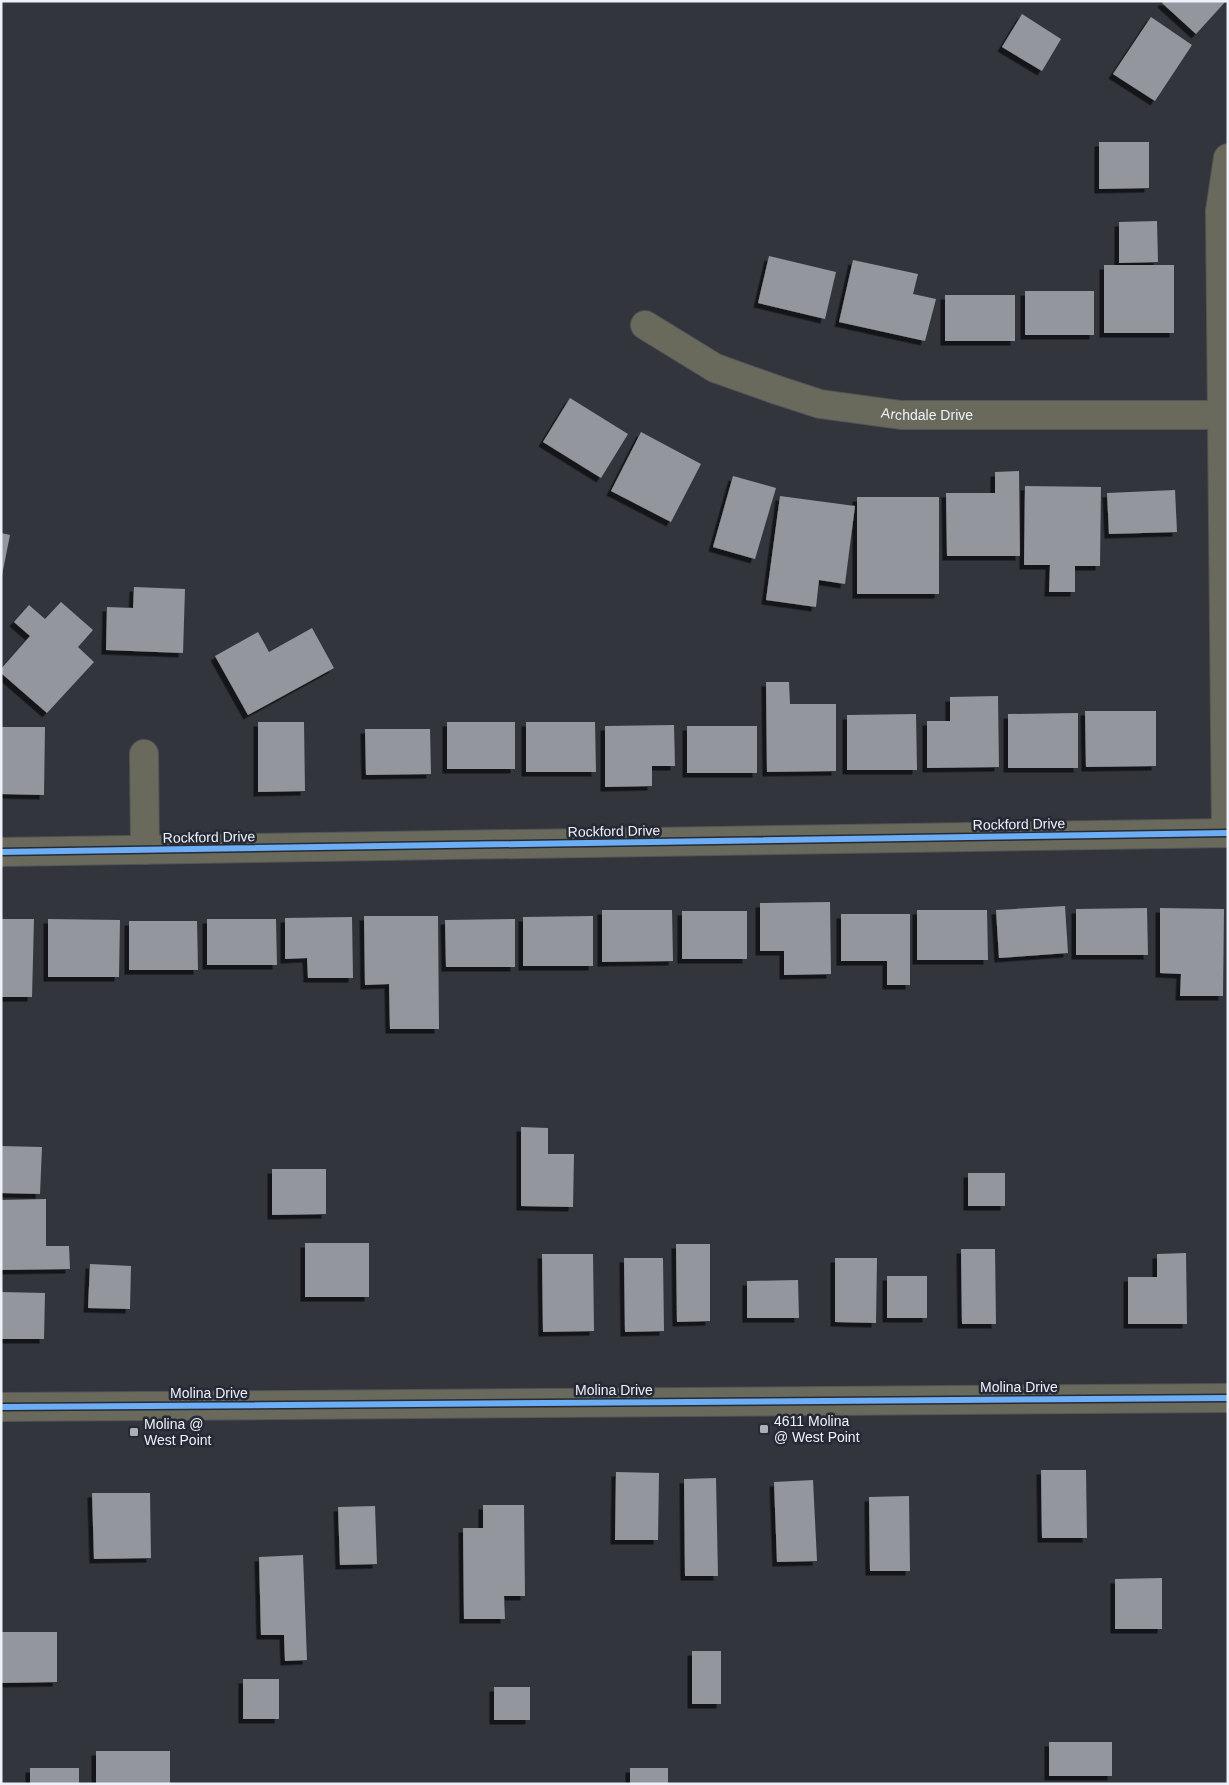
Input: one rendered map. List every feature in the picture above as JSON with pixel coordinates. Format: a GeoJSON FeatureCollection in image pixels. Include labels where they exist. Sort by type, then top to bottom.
{"type":"FeatureCollection","features":[{"type":"Feature","properties":{"kind":"street"},"geometry":{"type":"LineString","coordinates":[[1227,833],[1225,415],[1220,211],[1228,158]]}},
{"type":"Feature","properties":{"kind":"street","name":"Archdale Drive"},"geometry":{"type":"LineString","coordinates":[[645,325],[715,368],[820,404],[864,411],[901,414],[1225,415]]}},
{"type":"Feature","properties":{"kind":"street"},"geometry":{"type":"LineString","coordinates":[[144,754],[144,850]]}},
{"type":"Feature","properties":{"kind":"street","name":"Rockford Drive"},"geometry":{"type":"LineString","coordinates":[[1,852],[1227,833]]}},
{"type":"Feature","properties":{"kind":"street","name":"Molina Drive"},"geometry":{"type":"LineString","coordinates":[[1,1407],[1228,1398]]}},
{"type":"Feature","properties":{"kind":"building"},"geometry":{"type":"Polygon","coordinates":[[[1163,1],[1226,1],[1196,34],[1162,3],[1163,1]]]}},
{"type":"Feature","properties":{"kind":"building"},"geometry":{"type":"Polygon","coordinates":[[[1022,14],[1061,39],[1042,71],[1002,47],[1022,14]]]}},
{"type":"Feature","properties":{"kind":"building"},"geometry":{"type":"Polygon","coordinates":[[[1151,17],[1192,45],[1155,101],[1113,74],[1151,17]]]}},
{"type":"Feature","properties":{"kind":"building"},"geometry":{"type":"Polygon","coordinates":[[[1099,142],[1149,142],[1149,188],[1099,189],[1099,142]]]}},
{"type":"Feature","properties":{"kind":"building"},"geometry":{"type":"Polygon","coordinates":[[[1157,221],[1158,262],[1119,263],[1119,222],[1157,221]]]}},
{"type":"Feature","properties":{"kind":"building"},"geometry":{"type":"Polygon","coordinates":[[[769,256],[836,272],[825,319],[758,303],[769,256]]]}},
{"type":"Feature","properties":{"kind":"building"},"geometry":{"type":"Polygon","coordinates":[[[853,260],[918,274],[913,294],[936,299],[925,341],[839,322],[853,260]]]}},
{"type":"Feature","properties":{"kind":"building"},"geometry":{"type":"Polygon","coordinates":[[[1104,265],[1174,265],[1174,333],[1104,333],[1104,265]]]}},
{"type":"Feature","properties":{"kind":"building"},"geometry":{"type":"Polygon","coordinates":[[[1025,291],[1094,291],[1094,335],[1025,335],[1025,291]]]}},
{"type":"Feature","properties":{"kind":"building"},"geometry":{"type":"Polygon","coordinates":[[[945,295],[1015,295],[1015,341],[945,341],[945,295]]]}},
{"type":"Feature","properties":{"kind":"building"},"geometry":{"type":"Polygon","coordinates":[[[570,398],[628,434],[601,478],[543,442],[570,398]]]}},
{"type":"Feature","properties":{"kind":"building"},"geometry":{"type":"Polygon","coordinates":[[[641,432],[701,464],[671,522],[611,491],[641,432]]]}},
{"type":"Feature","properties":{"kind":"building"},"geometry":{"type":"Polygon","coordinates":[[[1019,471],[1020,556],[947,556],[946,493],[995,493],[995,472],[1019,471]]]}},
{"type":"Feature","properties":{"kind":"building"},"geometry":{"type":"Polygon","coordinates":[[[733,476],[776,488],[755,559],[713,547],[733,476]]]}},
{"type":"Feature","properties":{"kind":"building"},"geometry":{"type":"Polygon","coordinates":[[[1025,486],[1101,487],[1100,566],[1075,566],[1075,592],[1049,592],[1050,565],[1024,565],[1025,486]]]}},
{"type":"Feature","properties":{"kind":"building"},"geometry":{"type":"Polygon","coordinates":[[[1175,490],[1177,532],[1109,534],[1107,493],[1175,490]]]}},
{"type":"Feature","properties":{"kind":"building"},"geometry":{"type":"Polygon","coordinates":[[[780,496],[855,506],[845,584],[819,580],[816,607],[766,600],[780,496]]]}},
{"type":"Feature","properties":{"kind":"building"},"geometry":{"type":"Polygon","coordinates":[[[857,497],[939,497],[939,594],[857,594],[857,497]]]}},
{"type":"Feature","properties":{"kind":"building"},"geometry":{"type":"Polygon","coordinates":[[[1,533],[10,535],[2,575],[1,575],[1,533]]]}},
{"type":"Feature","properties":{"kind":"building"},"geometry":{"type":"Polygon","coordinates":[[[134,587],[185,589],[183,653],[106,650],[107,607],[133,608],[134,587]]]}},
{"type":"Feature","properties":{"kind":"building"},"geometry":{"type":"Polygon","coordinates":[[[61,602],[93,630],[78,647],[94,662],[47,713],[1,673],[1,669],[30,636],[14,622],[29,605],[45,619],[61,602]]]}},
{"type":"Feature","properties":{"kind":"building"},"geometry":{"type":"Polygon","coordinates":[[[312,628],[334,668],[248,715],[215,656],[258,632],[269,652],[312,628]]]}},
{"type":"Feature","properties":{"kind":"building"},"geometry":{"type":"Polygon","coordinates":[[[766,682],[789,682],[790,704],[836,704],[836,771],[767,772],[766,682]]]}},
{"type":"Feature","properties":{"kind":"building"},"geometry":{"type":"Polygon","coordinates":[[[998,696],[999,767],[927,768],[927,721],[950,721],[950,697],[998,696]]]}},
{"type":"Feature","properties":{"kind":"building"},"geometry":{"type":"Polygon","coordinates":[[[1085,711],[1156,711],[1156,766],[1086,767],[1085,711]]]}},
{"type":"Feature","properties":{"kind":"building"},"geometry":{"type":"Polygon","coordinates":[[[1078,713],[1078,768],[1008,768],[1008,714],[1078,713]]]}},
{"type":"Feature","properties":{"kind":"building"},"geometry":{"type":"Polygon","coordinates":[[[916,714],[917,770],[847,770],[847,715],[916,714]]]}},
{"type":"Feature","properties":{"kind":"building"},"geometry":{"type":"Polygon","coordinates":[[[258,722],[304,722],[305,791],[258,792],[258,722]]]}},
{"type":"Feature","properties":{"kind":"building"},"geometry":{"type":"Polygon","coordinates":[[[447,722],[515,722],[515,769],[447,769],[447,722]]]}},
{"type":"Feature","properties":{"kind":"building"},"geometry":{"type":"Polygon","coordinates":[[[526,722],[595,722],[596,772],[526,772],[526,722]]]}},
{"type":"Feature","properties":{"kind":"building"},"geometry":{"type":"Polygon","coordinates":[[[674,725],[675,766],[652,766],[652,786],[605,787],[605,726],[674,725]]]}},
{"type":"Feature","properties":{"kind":"building"},"geometry":{"type":"Polygon","coordinates":[[[687,726],[757,726],[757,773],[687,773],[687,726]]]}},
{"type":"Feature","properties":{"kind":"building"},"geometry":{"type":"Polygon","coordinates":[[[1,727],[45,727],[44,795],[1,794],[1,727]]]}},
{"type":"Feature","properties":{"kind":"building"},"geometry":{"type":"Polygon","coordinates":[[[365,729],[430,729],[431,774],[366,775],[365,729]]]}},
{"type":"Feature","properties":{"kind":"building"},"geometry":{"type":"Polygon","coordinates":[[[830,902],[831,974],[784,975],[784,951],[760,951],[760,903],[830,902]]]}},
{"type":"Feature","properties":{"kind":"building"},"geometry":{"type":"Polygon","coordinates":[[[1065,906],[1068,953],[999,958],[996,910],[1065,906]]]}},
{"type":"Feature","properties":{"kind":"building"},"geometry":{"type":"Polygon","coordinates":[[[1147,908],[1148,955],[1076,955],[1076,909],[1147,908]]]}},
{"type":"Feature","properties":{"kind":"building"},"geometry":{"type":"Polygon","coordinates":[[[1160,908],[1224,909],[1223,996],[1180,996],[1181,974],[1160,973],[1160,908]]]}},
{"type":"Feature","properties":{"kind":"building"},"geometry":{"type":"Polygon","coordinates":[[[602,910],[672,910],[673,961],[602,962],[602,910]]]}},
{"type":"Feature","properties":{"kind":"building"},"geometry":{"type":"Polygon","coordinates":[[[917,910],[987,910],[988,960],[917,960],[917,910]]]}},
{"type":"Feature","properties":{"kind":"building"},"geometry":{"type":"Polygon","coordinates":[[[682,911],[747,911],[747,959],[682,959],[682,911]]]}},
{"type":"Feature","properties":{"kind":"building"},"geometry":{"type":"Polygon","coordinates":[[[841,914],[910,914],[910,985],[887,985],[887,961],[841,961],[841,914]]]}},
{"type":"Feature","properties":{"kind":"building"},"geometry":{"type":"Polygon","coordinates":[[[364,916],[438,916],[439,1029],[390,1029],[389,984],[365,985],[364,916]]]}},
{"type":"Feature","properties":{"kind":"building"},"geometry":{"type":"Polygon","coordinates":[[[593,916],[593,966],[523,966],[523,917],[593,916]]]}},
{"type":"Feature","properties":{"kind":"building"},"geometry":{"type":"Polygon","coordinates":[[[352,917],[353,978],[308,978],[307,958],[285,959],[285,918],[352,917]]]}},
{"type":"Feature","properties":{"kind":"building"},"geometry":{"type":"Polygon","coordinates":[[[1,919],[34,919],[32,997],[1,997],[1,919]]]}},
{"type":"Feature","properties":{"kind":"building"},"geometry":{"type":"Polygon","coordinates":[[[48,919],[120,920],[119,977],[48,977],[48,919]]]}},
{"type":"Feature","properties":{"kind":"building"},"geometry":{"type":"Polygon","coordinates":[[[207,919],[276,919],[277,965],[207,965],[207,919]]]}},
{"type":"Feature","properties":{"kind":"building"},"geometry":{"type":"Polygon","coordinates":[[[515,919],[515,967],[446,967],[445,920],[515,919]]]}},
{"type":"Feature","properties":{"kind":"building"},"geometry":{"type":"Polygon","coordinates":[[[129,921],[197,921],[198,970],[129,970],[129,921]]]}},
{"type":"Feature","properties":{"kind":"building"},"geometry":{"type":"Polygon","coordinates":[[[521,1127],[548,1128],[548,1154],[574,1154],[573,1207],[521,1206],[521,1127]]]}},
{"type":"Feature","properties":{"kind":"building"},"geometry":{"type":"Polygon","coordinates":[[[1,1146],[42,1147],[40,1194],[1,1193],[1,1146]]]}},
{"type":"Feature","properties":{"kind":"building"},"geometry":{"type":"Polygon","coordinates":[[[272,1169],[326,1169],[326,1214],[272,1215],[272,1169]]]}},
{"type":"Feature","properties":{"kind":"building"},"geometry":{"type":"Polygon","coordinates":[[[968,1173],[1005,1173],[1005,1206],[968,1206],[968,1173]]]}},
{"type":"Feature","properties":{"kind":"building"},"geometry":{"type":"Polygon","coordinates":[[[46,1199],[46,1246],[69,1246],[70,1269],[1,1270],[1,1200],[46,1199]]]}},
{"type":"Feature","properties":{"kind":"building"},"geometry":{"type":"Polygon","coordinates":[[[305,1243],[369,1243],[369,1297],[305,1297],[305,1243]]]}},
{"type":"Feature","properties":{"kind":"building"},"geometry":{"type":"Polygon","coordinates":[[[676,1244],[710,1244],[710,1321],[677,1322],[676,1244]]]}},
{"type":"Feature","properties":{"kind":"building"},"geometry":{"type":"Polygon","coordinates":[[[961,1249],[995,1249],[996,1324],[962,1324],[961,1249]]]}},
{"type":"Feature","properties":{"kind":"building"},"geometry":{"type":"Polygon","coordinates":[[[1186,1253],[1187,1324],[1128,1324],[1128,1277],[1157,1277],[1157,1254],[1186,1253]]]}},
{"type":"Feature","properties":{"kind":"building"},"geometry":{"type":"Polygon","coordinates":[[[542,1254],[593,1254],[594,1331],[543,1332],[542,1254]]]}},
{"type":"Feature","properties":{"kind":"building"},"geometry":{"type":"Polygon","coordinates":[[[624,1258],[663,1258],[664,1331],[625,1332],[624,1258]]]}},
{"type":"Feature","properties":{"kind":"building"},"geometry":{"type":"Polygon","coordinates":[[[835,1258],[877,1258],[876,1323],[835,1322],[835,1258]]]}},
{"type":"Feature","properties":{"kind":"building"},"geometry":{"type":"Polygon","coordinates":[[[90,1264],[131,1266],[130,1309],[88,1308],[90,1264]]]}},
{"type":"Feature","properties":{"kind":"building"},"geometry":{"type":"Polygon","coordinates":[[[887,1276],[927,1276],[927,1318],[887,1318],[887,1276]]]}},
{"type":"Feature","properties":{"kind":"building"},"geometry":{"type":"Polygon","coordinates":[[[798,1280],[799,1318],[747,1318],[747,1281],[798,1280]]]}},
{"type":"Feature","properties":{"kind":"building"},"geometry":{"type":"Polygon","coordinates":[[[1,1292],[45,1293],[44,1339],[1,1339],[1,1292]]]}},
{"type":"Feature","properties":{"kind":"building"},"geometry":{"type":"Polygon","coordinates":[[[1041,1470],[1086,1470],[1087,1538],[1042,1538],[1041,1470]]]}},
{"type":"Feature","properties":{"kind":"building"},"geometry":{"type":"Polygon","coordinates":[[[616,1472],[659,1473],[658,1540],[615,1540],[616,1472]]]}},
{"type":"Feature","properties":{"kind":"building"},"geometry":{"type":"Polygon","coordinates":[[[716,1478],[718,1576],[685,1576],[684,1479],[716,1478]]]}},
{"type":"Feature","properties":{"kind":"building"},"geometry":{"type":"Polygon","coordinates":[[[813,1480],[817,1561],[777,1562],[774,1482],[813,1480]]]}},
{"type":"Feature","properties":{"kind":"building"},"geometry":{"type":"Polygon","coordinates":[[[92,1493],[150,1493],[151,1558],[94,1559],[92,1493]]]}},
{"type":"Feature","properties":{"kind":"building"},"geometry":{"type":"Polygon","coordinates":[[[909,1496],[910,1571],[870,1571],[869,1497],[909,1496]]]}},
{"type":"Feature","properties":{"kind":"building"},"geometry":{"type":"Polygon","coordinates":[[[483,1505],[524,1505],[525,1596],[504,1596],[505,1619],[464,1619],[463,1528],[483,1528],[483,1505]]]}},
{"type":"Feature","properties":{"kind":"building"},"geometry":{"type":"Polygon","coordinates":[[[375,1506],[377,1564],[340,1565],[338,1507],[375,1506]]]}},
{"type":"Feature","properties":{"kind":"building"},"geometry":{"type":"Polygon","coordinates":[[[303,1555],[307,1660],[285,1661],[284,1635],[261,1635],[259,1557],[303,1555]]]}},
{"type":"Feature","properties":{"kind":"building"},"geometry":{"type":"Polygon","coordinates":[[[1162,1578],[1162,1629],[1115,1629],[1115,1579],[1162,1578]]]}},
{"type":"Feature","properties":{"kind":"building"},"geometry":{"type":"Polygon","coordinates":[[[1,1632],[57,1632],[57,1682],[1,1683],[1,1632]]]}},
{"type":"Feature","properties":{"kind":"building"},"geometry":{"type":"Polygon","coordinates":[[[692,1651],[721,1651],[721,1704],[692,1704],[692,1651]]]}},
{"type":"Feature","properties":{"kind":"building"},"geometry":{"type":"Polygon","coordinates":[[[243,1679],[279,1679],[279,1719],[243,1719],[243,1679]]]}},
{"type":"Feature","properties":{"kind":"building"},"geometry":{"type":"Polygon","coordinates":[[[494,1687],[530,1687],[530,1720],[494,1720],[494,1687]]]}},
{"type":"Feature","properties":{"kind":"building"},"geometry":{"type":"Polygon","coordinates":[[[1049,1742],[1112,1742],[1112,1776],[1049,1776],[1049,1742]]]}},
{"type":"Feature","properties":{"kind":"building"},"geometry":{"type":"Polygon","coordinates":[[[96,1751],[170,1751],[170,1784],[96,1784],[96,1751]]]}},
{"type":"Feature","properties":{"kind":"building"},"geometry":{"type":"Polygon","coordinates":[[[30,1768],[79,1768],[79,1784],[30,1784],[30,1768]]]}},
{"type":"Feature","properties":{"kind":"building"},"geometry":{"type":"Polygon","coordinates":[[[630,1768],[668,1768],[668,1784],[630,1784],[630,1768]]]}},
{"type":"Feature","properties":{"kind":"cycle path"},"geometry":{"type":"LineString","coordinates":[[1,852],[1228,833]]}},
{"type":"Feature","properties":{"kind":"cycle path"},"geometry":{"type":"LineString","coordinates":[[1,1407],[1228,1398]]}},
{"type":"Feature","properties":{"kind":"place","name":"4611 Molina @ West Point"},"geometry":{"type":"Point","coordinates":[764,1429]}},
{"type":"Feature","properties":{"kind":"place","name":"Molina @ West Point"},"geometry":{"type":"Point","coordinates":[134,1432]}}]}
